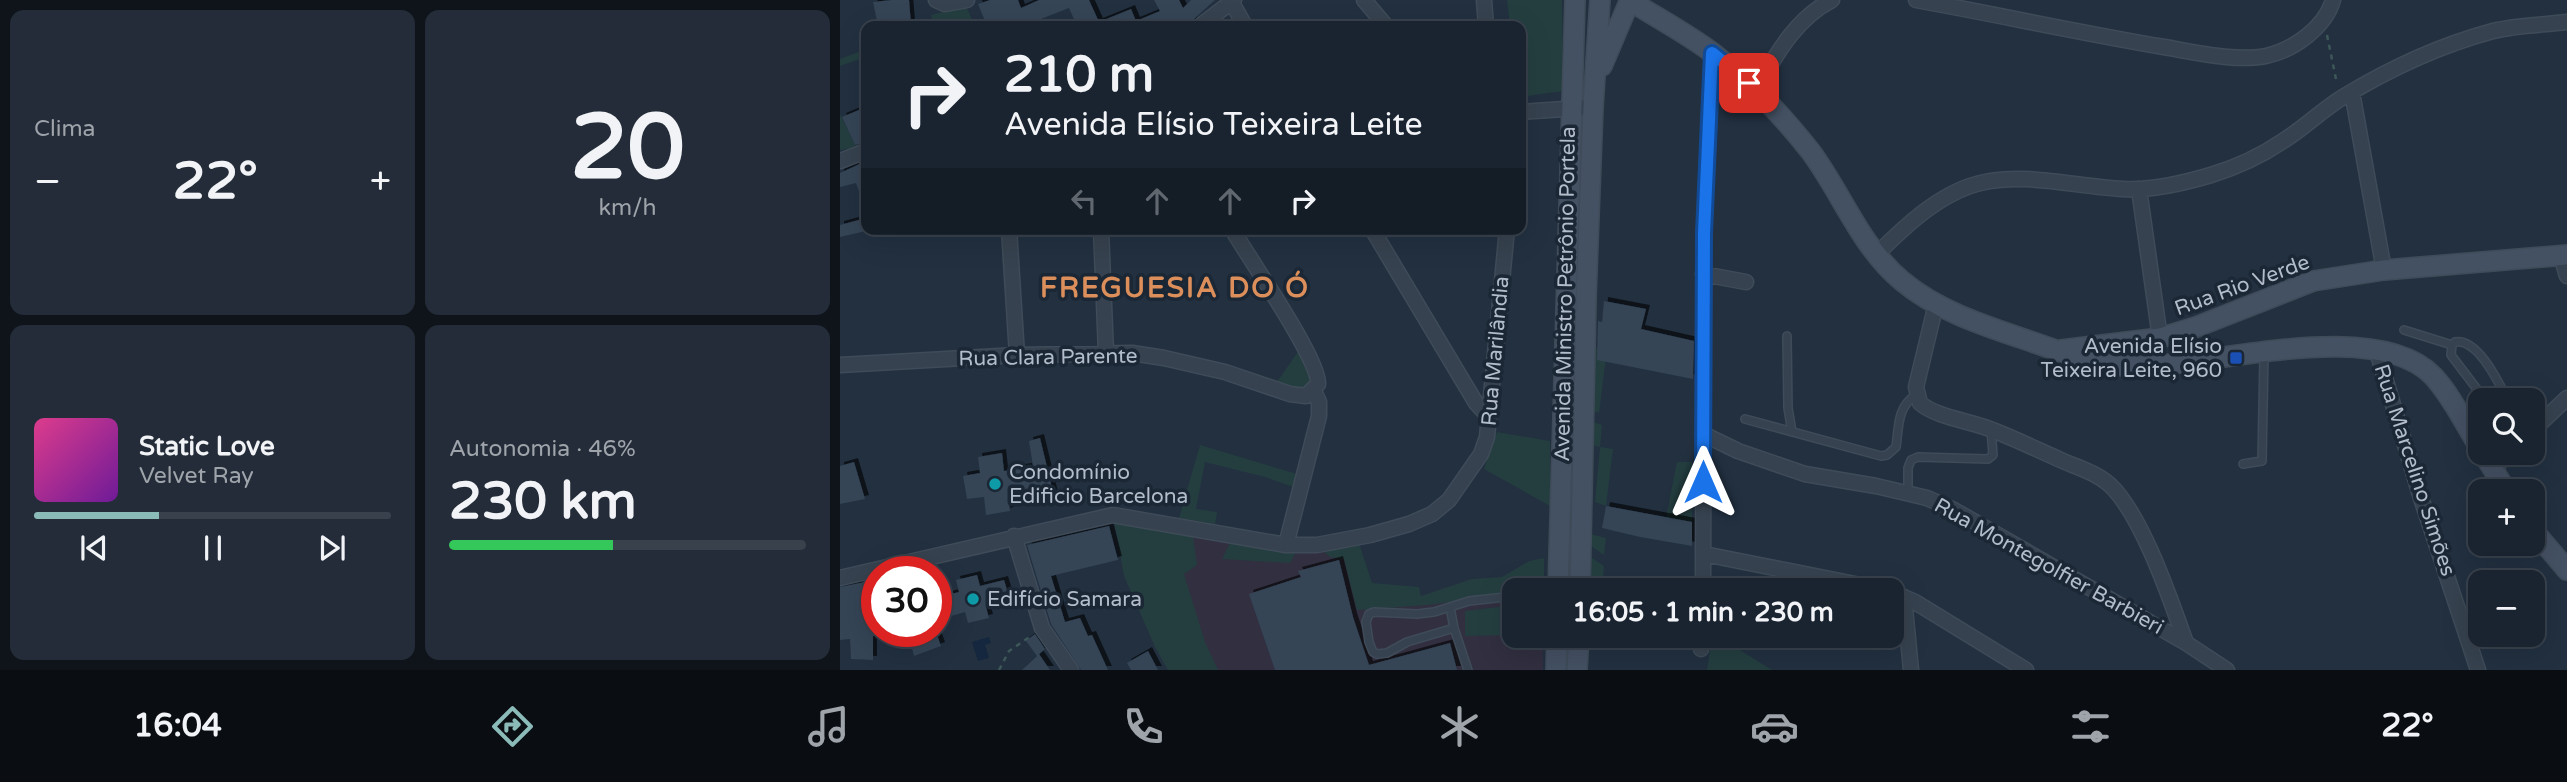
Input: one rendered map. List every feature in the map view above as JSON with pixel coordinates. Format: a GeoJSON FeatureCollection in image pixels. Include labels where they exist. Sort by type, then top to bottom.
{"type":"FeatureCollection","features":[{"type":"Feature","properties":{"kind":"street"},"geometry":{"type":"LineString","coordinates":[[936,0],[945,4],[967,0]]}},
{"type":"Feature","properties":{"kind":"street"},"geometry":{"type":"LineString","coordinates":[[1364,0],[1382,21]]}},
{"type":"Feature","properties":{"kind":"street"},"geometry":{"type":"LineString","coordinates":[[1484,0],[1486,21]]}},
{"type":"Feature","properties":{"kind":"street","name":"Avenida Ministro Petrônio Portela"},"geometry":{"type":"LineString","coordinates":[[1575,0],[1587,101],[1580,578]]}},
{"type":"Feature","properties":{"kind":"street","name":"Avenida Ministro Petrônio Portela"},"geometry":{"type":"LineString","coordinates":[[1559,578],[1587,101],[1600,0]]}},
{"type":"Feature","properties":{"kind":"street"},"geometry":{"type":"LineString","coordinates":[[1526,111],[1587,101],[1630,0],[1712,53],[1756,89],[1784,118],[1812,154],[1877,255],[1902,281],[1936,304],[2081,360],[2123,366],[2175,364],[2263,351],[2318,347],[2377,351],[2398,356],[2432,376],[2468,430]]}},
{"type":"Feature","properties":{"kind":"street"},"geometry":{"type":"LineString","coordinates":[[1756,89],[1777,52],[1797,27],[1812,12],[1832,0]]}},
{"type":"Feature","properties":{"kind":"street"},"geometry":{"type":"LineString","coordinates":[[1916,0],[2199,53],[2249,57],[2268,56],[2291,46],[2314,30],[2333,0]]}},
{"type":"Feature","properties":{"kind":"street"},"geometry":{"type":"LineString","coordinates":[[1207,21],[1233,1],[1243,21]]}},
{"type":"Feature","properties":{"kind":"street"},"geometry":{"type":"LineString","coordinates":[[1877,255],[1890,241],[1941,201],[1972,186],[2008,180],[2124,190],[2185,182],[2250,160],[2284,141],[2346,96],[2400,66],[2495,31],[2567,22]]}},
{"type":"Feature","properties":{"kind":"street"},"geometry":{"type":"LineString","coordinates":[[1703,578],[1703,274],[1712,53]]}},
{"type":"Feature","properties":{"kind":"street"},"geometry":{"type":"LineString","coordinates":[[2346,96],[2384,270]]}},
{"type":"Feature","properties":{"kind":"street"},"geometry":{"type":"LineString","coordinates":[[840,161],[861,152]]}},
{"type":"Feature","properties":{"kind":"street"},"geometry":{"type":"LineString","coordinates":[[2139,189],[2160,338]]}},
{"type":"Feature","properties":{"kind":"street"},"geometry":{"type":"LineString","coordinates":[[1009,235],[1017,355]]}},
{"type":"Feature","properties":{"kind":"street"},"geometry":{"type":"LineString","coordinates":[[1101,235],[1106,353]]}},
{"type":"Feature","properties":{"kind":"street"},"geometry":{"type":"LineString","coordinates":[[1236,235],[1303,343],[1319,378],[1314,391],[1320,402],[1319,416],[1286,545]]}},
{"type":"Feature","properties":{"kind":"street"},"geometry":{"type":"LineString","coordinates":[[1376,235],[1476,403],[1489,417]]}},
{"type":"Feature","properties":{"kind":"street","name":"Rua Marilândia"},"geometry":{"type":"LineString","coordinates":[[840,578],[1113,514],[1286,545],[1317,545],[1409,524],[1432,514],[1449,500],[1481,454],[1487,437],[1506,235]]}},
{"type":"Feature","properties":{"kind":"street"},"geometry":{"type":"LineString","coordinates":[[2564,256],[2567,276]]}},
{"type":"Feature","properties":{"kind":"street","name":"Rua Rio Verde"},"geometry":{"type":"LineString","coordinates":[[2060,351],[2160,338],[2196,327],[2313,281],[2384,270],[2564,256]]}},
{"type":"Feature","properties":{"kind":"street"},"geometry":{"type":"LineString","coordinates":[[1703,274],[1746,282]]}},
{"type":"Feature","properties":{"kind":"street"},"geometry":{"type":"LineString","coordinates":[[1936,304],[1916,391],[1924,407],[1991,429],[2094,473],[2109,484],[2130,512],[2143,536],[2186,643]]}},
{"type":"Feature","properties":{"kind":"street","name":"Rua Marcelino Simões"},"geometry":{"type":"LineString","coordinates":[[2377,351],[2420,495],[2478,670]]}},
{"type":"Feature","properties":{"kind":"street","name":"Rua Clara Parente"},"geometry":{"type":"LineString","coordinates":[[840,365],[1017,355],[1132,353],[1225,372],[1299,396],[1306,396],[1314,391]]}},
{"type":"Feature","properties":{"kind":"street"},"geometry":{"type":"LineString","coordinates":[[2545,419],[2567,398]]}},
{"type":"Feature","properties":{"kind":"street","name":"Rua Montegolfier Barbieri"},"geometry":{"type":"LineString","coordinates":[[1703,434],[1738,451],[1805,474],[1908,493],[1954,510],[2186,643],[2227,670]]}},
{"type":"Feature","properties":{"kind":"street"},"geometry":{"type":"LineString","coordinates":[[1014,536],[1042,628],[1071,670]]}},
{"type":"Feature","properties":{"kind":"street"},"geometry":{"type":"LineString","coordinates":[[2545,544],[2567,570]]}},
{"type":"Feature","properties":{"kind":"street"},"geometry":{"type":"LineString","coordinates":[[1704,554],[1825,578]]}},
{"type":"Feature","properties":{"kind":"street"},"geometry":{"type":"LineString","coordinates":[[1904,599],[2026,670]]}},
{"type":"Feature","properties":{"kind":"street"},"geometry":{"type":"LineString","coordinates":[[1904,632],[1910,670]]}},
{"type":"Feature","properties":{"kind":"street"},"geometry":{"type":"LineString","coordinates":[[1556,670],[1557,648]]}},
{"type":"Feature","properties":{"kind":"street"},"geometry":{"type":"LineString","coordinates":[[1577,670],[1578,648]]}},
{"type":"Feature","properties":{"kind":"lane"},"geometry":{"type":"LineString","coordinates":[[2404,330],[2452,345],[2462,341],[2477,351],[2501,388]]}},
{"type":"Feature","properties":{"kind":"lane"},"geometry":{"type":"LineString","coordinates":[[1787,336],[1788,408],[1792,432]]}},
{"type":"Feature","properties":{"kind":"lane"},"geometry":{"type":"LineString","coordinates":[[2452,345],[2451,355],[2476,388]]}},
{"type":"Feature","properties":{"kind":"lane"},"geometry":{"type":"LineString","coordinates":[[2243,464],[2262,461],[2263,351]]}},
{"type":"Feature","properties":{"kind":"lane"},"geometry":{"type":"LineString","coordinates":[[1745,419],[1875,455],[1887,455],[1896,447],[1900,411],[1916,391]]}},
{"type":"Feature","properties":{"kind":"lane"},"geometry":{"type":"LineString","coordinates":[[1908,493],[1908,468],[1911,460],[1918,457],[1990,458],[1993,455],[1991,429]]}},
{"type":"Feature","properties":{"kind":"lane"},"geometry":{"type":"LineString","coordinates":[[1454,628],[1407,642],[1382,655],[1373,652],[1366,622],[1369,614],[1374,612],[1417,614],[1469,601],[1502,597]]}},
{"type":"Feature","properties":{"kind":"lane"},"geometry":{"type":"LineString","coordinates":[[1450,607],[1468,670]]}},
{"type":"Feature","properties":{"kind":"path"},"geometry":{"type":"LineString","coordinates":[[2324,18],[2346,96]]}},
{"type":"Feature","properties":{"kind":"path"},"geometry":{"type":"LineString","coordinates":[[999,670],[1009,651],[1042,628]]}},
{"type":"Feature","properties":{"kind":"shaded area"},"geometry":{"type":"Polygon","coordinates":[[[1113,515],[1320,544],[1344,558],[1356,603],[1421,596],[1472,579],[1502,577],[1529,561],[1544,558],[1544,578],[1502,578],[1502,648],[1543,648],[1543,670],[1168,670],[1124,576],[1113,515]]]}},
{"type":"Feature","properties":{"kind":"green space"},"geometry":{"type":"Polygon","coordinates":[[[1507,0],[1562,0],[1563,91],[1526,96],[1526,21],[1509,21],[1507,0]]]}},
{"type":"Feature","properties":{"kind":"green space"},"geometry":{"type":"Polygon","coordinates":[[[966,6],[973,21],[932,21],[931,15],[966,6]]]}},
{"type":"Feature","properties":{"kind":"green space"},"geometry":{"type":"Polygon","coordinates":[[[861,51],[861,59],[840,66],[840,59],[861,51]]]}},
{"type":"Feature","properties":{"kind":"green space"},"geometry":{"type":"Polygon","coordinates":[[[840,114],[856,147],[840,150],[840,114]]]}},
{"type":"Feature","properties":{"kind":"green space"},"geometry":{"type":"Polygon","coordinates":[[[1302,346],[1313,390],[1274,386],[1302,346]]]}},
{"type":"Feature","properties":{"kind":"green space"},"geometry":{"type":"Polygon","coordinates":[[[1585,346],[1607,349],[1599,413],[1584,408],[1585,346]]]}},
{"type":"Feature","properties":{"kind":"green space"},"geometry":{"type":"Polygon","coordinates":[[[1584,419],[1602,425],[1600,447],[1584,444],[1584,419]]]}},
{"type":"Feature","properties":{"kind":"green space"},"geometry":{"type":"Polygon","coordinates":[[[1497,432],[1550,441],[1550,506],[1484,469],[1497,432]]]}},
{"type":"Feature","properties":{"kind":"green space"},"geometry":{"type":"Polygon","coordinates":[[[1200,445],[1297,474],[1293,487],[1205,462],[1196,509],[1217,512],[1215,524],[1179,518],[1200,445]]]}},
{"type":"Feature","properties":{"kind":"green space"},"geometry":{"type":"Polygon","coordinates":[[[1600,447],[1613,449],[1606,506],[1595,502],[1600,447]]]}},
{"type":"Feature","properties":{"kind":"green space"},"geometry":{"type":"Polygon","coordinates":[[[1677,462],[1692,462],[1692,522],[1666,517],[1677,462]]]}},
{"type":"Feature","properties":{"kind":"green space"},"geometry":{"type":"Polygon","coordinates":[[[1113,515],[1192,529],[1197,565],[1184,574],[1205,642],[1218,670],[1168,670],[1124,576],[1113,515]]]}},
{"type":"Feature","properties":{"kind":"green space"},"geometry":{"type":"Polygon","coordinates":[[[1582,532],[1606,538],[1604,555],[1582,540],[1582,532]]]}},
{"type":"Feature","properties":{"kind":"green space"},"geometry":{"type":"Polygon","coordinates":[[[1233,537],[1300,545],[1290,563],[1222,559],[1233,537]]]}},
{"type":"Feature","properties":{"kind":"green space"},"geometry":{"type":"Polygon","coordinates":[[[1357,537],[1372,583],[1419,587],[1421,596],[1472,579],[1502,577],[1529,561],[1544,558],[1544,578],[1502,578],[1502,595],[1428,605],[1357,610],[1344,559],[1330,557],[1322,550],[1357,537]]]}},
{"type":"Feature","properties":{"kind":"green space"},"geometry":{"type":"Polygon","coordinates":[[[1582,551],[1604,566],[1603,578],[1581,578],[1582,551]]]}},
{"type":"Feature","properties":{"kind":"green space"},"geometry":{"type":"Polygon","coordinates":[[[1502,606],[1502,635],[1465,636],[1465,611],[1502,606]]]}},
{"type":"Feature","properties":{"kind":"green space"},"geometry":{"type":"Polygon","coordinates":[[[1710,650],[1740,650],[1772,670],[1707,670],[1710,650]]]}},
{"type":"Feature","properties":{"kind":"water"},"geometry":{"type":"Polygon","coordinates":[[[989,637],[991,643],[985,645],[989,658],[978,661],[972,642],[989,637]]]}},
{"type":"Feature","properties":{"kind":"building"},"geometry":{"type":"Polygon","coordinates":[[[909,0],[911,21],[877,21],[873,2],[909,0]]]}},
{"type":"Feature","properties":{"kind":"building"},"geometry":{"type":"Polygon","coordinates":[[[990,0],[1018,0],[1021,8],[1039,0],[1089,0],[1099,21],[1075,21],[1069,8],[1036,21],[985,21],[978,4],[990,0]]]}},
{"type":"Feature","properties":{"kind":"building"},"geometry":{"type":"Polygon","coordinates":[[[1154,0],[1179,0],[1183,8],[1191,0],[1215,0],[1194,19],[1136,21],[1160,11],[1154,0]]]}},
{"type":"Feature","properties":{"kind":"building"},"geometry":{"type":"Polygon","coordinates":[[[1131,9],[1136,21],[1101,21],[1131,9]]]}},
{"type":"Feature","properties":{"kind":"building"},"geometry":{"type":"Polygon","coordinates":[[[861,109],[861,143],[855,145],[842,117],[861,109]]]}},
{"type":"Feature","properties":{"kind":"building"},"geometry":{"type":"Polygon","coordinates":[[[861,163],[861,196],[856,183],[840,187],[840,173],[861,163]]]}},
{"type":"Feature","properties":{"kind":"building"},"geometry":{"type":"Polygon","coordinates":[[[861,219],[861,232],[840,237],[840,225],[861,219]]]}},
{"type":"Feature","properties":{"kind":"building"},"geometry":{"type":"Polygon","coordinates":[[[1604,301],[1646,309],[1641,329],[1694,341],[1693,379],[1597,360],[1598,321],[1602,322],[1604,301]]]}},
{"type":"Feature","properties":{"kind":"building","name":"Condomínio Edificio Barcelona"},"geometry":{"type":"Polygon","coordinates":[[[1040,438],[1055,500],[1039,503],[1037,491],[1008,495],[1010,511],[986,515],[984,497],[967,499],[963,476],[980,473],[978,457],[1002,453],[1004,471],[1033,466],[1029,441],[1040,438]]]}},
{"type":"Feature","properties":{"kind":"building"},"geometry":{"type":"Polygon","coordinates":[[[854,462],[865,499],[840,504],[840,466],[854,462]]]}},
{"type":"Feature","properties":{"kind":"building"},"geometry":{"type":"Polygon","coordinates":[[[1606,506],[1692,522],[1692,546],[1602,528],[1606,506]]]}},
{"type":"Feature","properties":{"kind":"building"},"geometry":{"type":"Polygon","coordinates":[[[1109,526],[1118,560],[1051,576],[1065,622],[1080,618],[1088,636],[1092,635],[1108,670],[1081,670],[1051,624],[1027,545],[1109,526]]]}},
{"type":"Feature","properties":{"kind":"building"},"geometry":{"type":"Polygon","coordinates":[[[1339,560],[1353,617],[1369,665],[1450,643],[1457,670],[1275,670],[1249,594],[1301,577],[1298,571],[1339,560]]]}},
{"type":"Feature","properties":{"kind":"building","name":"Edifício Samara"},"geometry":{"type":"Polygon","coordinates":[[[977,575],[980,586],[1004,580],[1010,600],[986,607],[989,618],[968,623],[965,612],[952,616],[952,594],[959,592],[956,580],[977,575]]]}},
{"type":"Feature","properties":{"kind":"building"},"geometry":{"type":"Polygon","coordinates":[[[861,583],[861,647],[873,647],[873,660],[851,659],[850,639],[840,640],[840,587],[861,583]]]}},
{"type":"Feature","properties":{"kind":"building"},"geometry":{"type":"Polygon","coordinates":[[[1035,634],[1045,649],[1037,656],[1026,641],[1035,634]]]}},
{"type":"Feature","properties":{"kind":"building"},"geometry":{"type":"Polygon","coordinates":[[[912,647],[938,647],[914,656],[912,647]]]}},
{"type":"Feature","properties":{"kind":"building"},"geometry":{"type":"Polygon","coordinates":[[[1148,651],[1158,670],[1131,670],[1127,663],[1148,651]]]}},
{"type":"Feature","properties":{"kind":"building"},"geometry":{"type":"Polygon","coordinates":[[[1039,654],[1050,670],[1022,670],[1039,654]]]}},
{"type":"Feature","properties":{"kind":"place","name":"Avenida Elísio Teixeira Leite, 960"},"geometry":{"type":"Point","coordinates":[2236,358]}},
{"type":"Feature","properties":{"kind":"place","name":"Condomínio Edificio Barcelona"},"geometry":{"type":"Point","coordinates":[995,484]}},
{"type":"Feature","properties":{"kind":"place","name":"Edifício Samara"},"geometry":{"type":"Point","coordinates":[973,599]}},
{"type":"Feature","properties":{"kind":"district","name":"FREGUESIA DO Ó"},"geometry":{"type":"Point","coordinates":[1175,287]}},
{"type":"Feature","properties":{"kind":"route"},"geometry":{"type":"LineString","coordinates":[[1703,482],[1704,233],[1712,53],[1749,83]]}}]}
